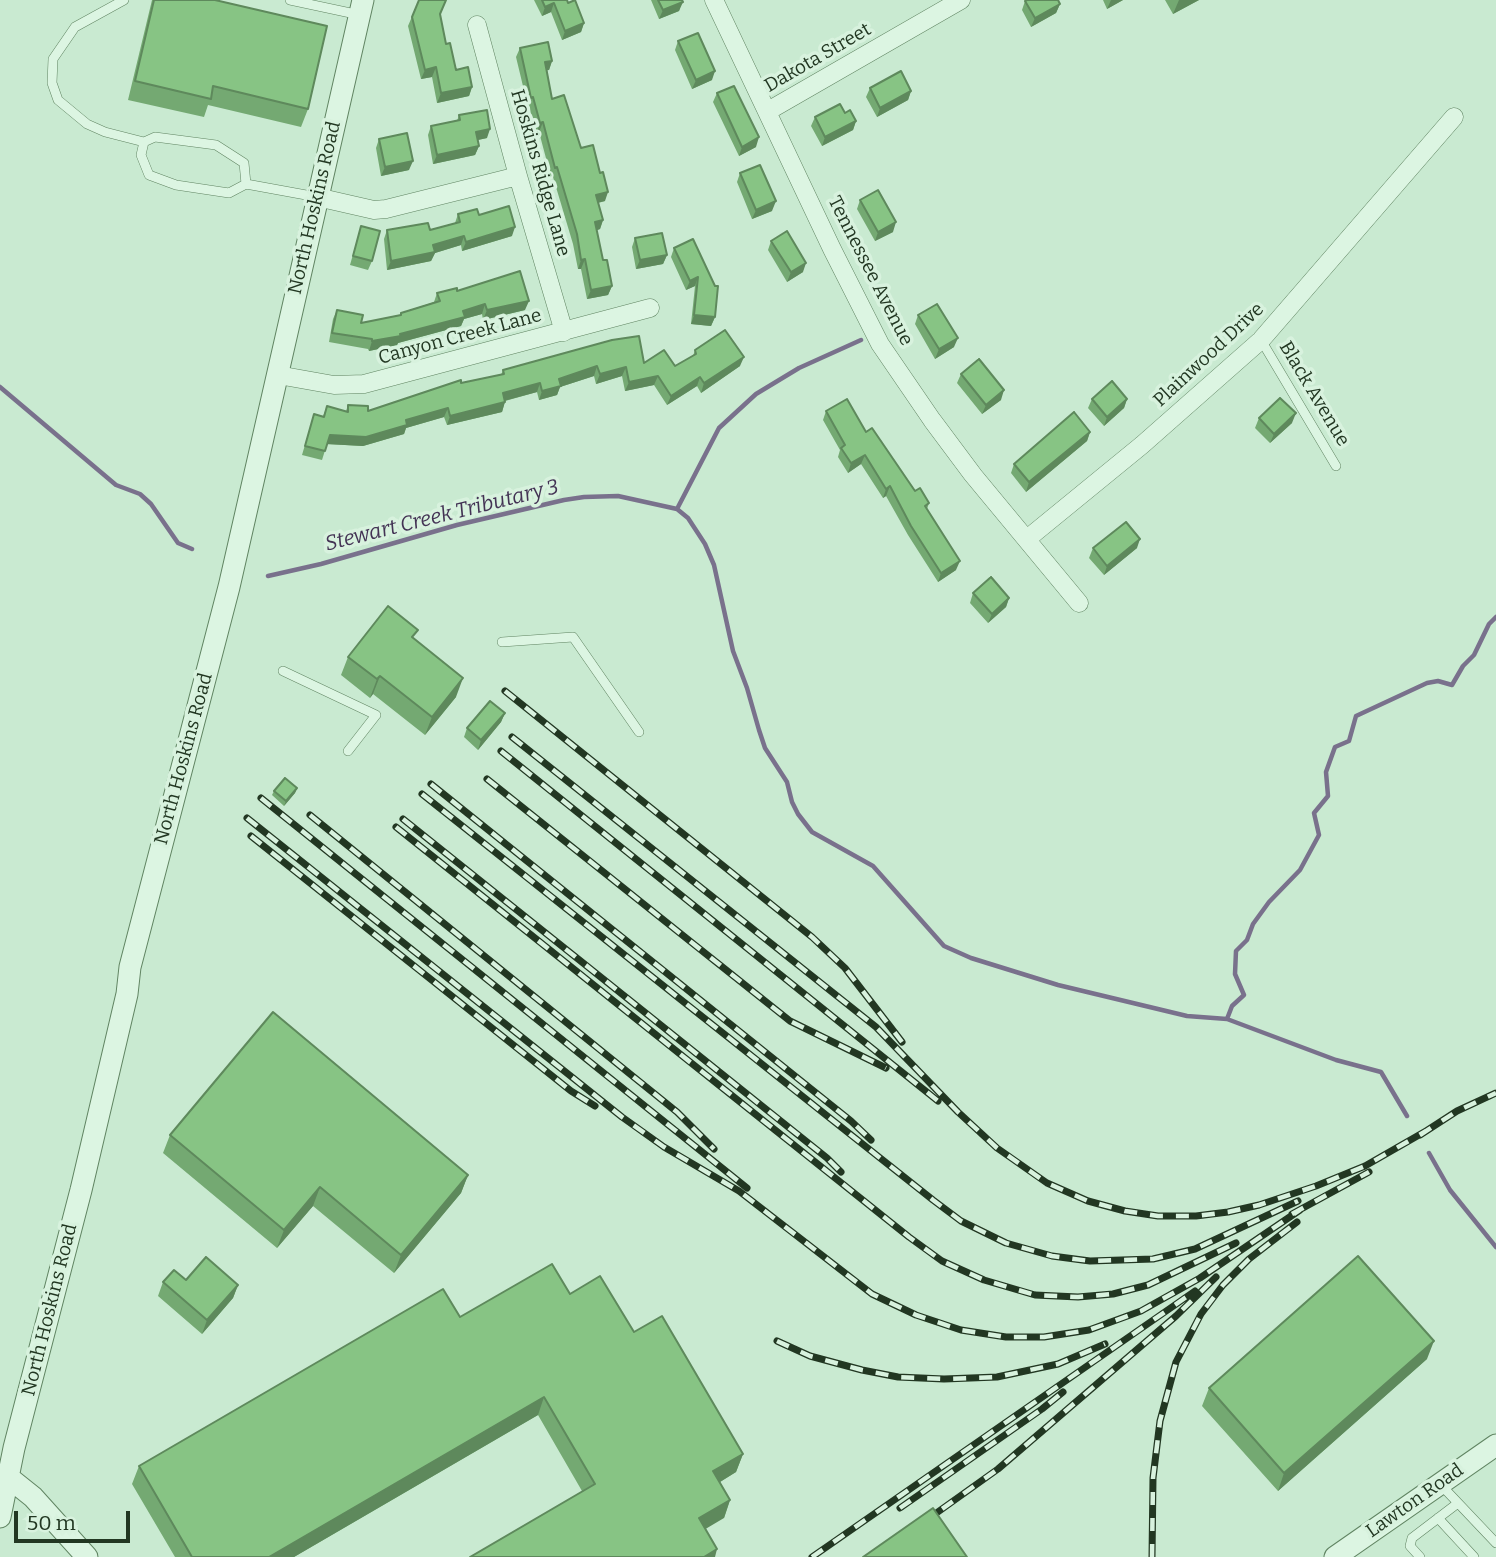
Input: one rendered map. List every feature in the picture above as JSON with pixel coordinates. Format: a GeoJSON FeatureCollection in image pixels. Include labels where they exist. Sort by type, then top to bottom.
{"type":"FeatureCollection","features":[{"type":"Feature","properties":{"kind":"street","name":"Tennessee Avenue"},"geometry":{"type":"LineString","coordinates":[[714,0],[880,344],[1002,512],[1079,603]]}},
{"type":"Feature","properties":{"kind":"street","name":"Dakota Street"},"geometry":{"type":"LineString","coordinates":[[768,111],[961,0]]}},
{"type":"Feature","properties":{"kind":"street","name":"North Hoskins Road"},"geometry":{"type":"LineString","coordinates":[[0,1517],[4,1474],[81,1190],[127,994],[130,967],[219,626],[361,8]]}},
{"type":"Feature","properties":{"kind":"street","name":"Hoskins Ridge Lane"},"geometry":{"type":"LineString","coordinates":[[477,26],[564,332]]}},
{"type":"Feature","properties":{"kind":"street","name":"Plainwood Drive"},"geometry":{"type":"LineString","coordinates":[[1027,539],[1142,445],[1261,340],[1454,117]]}},
{"type":"Feature","properties":{"kind":"street"},"geometry":{"type":"LineString","coordinates":[[317,197],[374,210],[386,209],[518,176]]}},
{"type":"Feature","properties":{"kind":"street","name":"Canyon Creek Lane"},"geometry":{"type":"LineString","coordinates":[[278,374],[334,385],[364,384],[650,308]]}},
{"type":"Feature","properties":{"kind":"street","name":"Lawton Road"},"geometry":{"type":"LineString","coordinates":[[1335,1557],[1496,1446]]}},
{"type":"Feature","properties":{"kind":"street"},"geometry":{"type":"LineString","coordinates":[[4,1474],[33,1497],[87,1557]]}},
{"type":"Feature","properties":{"kind":"lane"},"geometry":{"type":"LineString","coordinates":[[124,0],[75,27],[53,59],[52,83],[58,100],[87,124],[105,132],[144,142],[155,136],[216,145],[244,163],[246,184]]}},
{"type":"Feature","properties":{"kind":"lane"},"geometry":{"type":"LineString","coordinates":[[290,0],[361,8]]}},
{"type":"Feature","properties":{"kind":"lane"},"geometry":{"type":"LineString","coordinates":[[144,142],[141,155],[149,175],[176,186],[229,193],[246,184],[317,197]]}},
{"type":"Feature","properties":{"kind":"lane","name":"Black Avenue"},"geometry":{"type":"LineString","coordinates":[[1261,340],[1336,466]]}},
{"type":"Feature","properties":{"kind":"lane"},"geometry":{"type":"LineString","coordinates":[[502,642],[573,636],[639,732]]}},
{"type":"Feature","properties":{"kind":"lane"},"geometry":{"type":"LineString","coordinates":[[283,671],[376,715],[348,751]]}},
{"type":"Feature","properties":{"kind":"lane"},"geometry":{"type":"LineString","coordinates":[[1439,1484],[1496,1543]]}},
{"type":"Feature","properties":{"kind":"lane"},"geometry":{"type":"LineString","coordinates":[[1420,1557],[1410,1546],[1412,1538],[1458,1503]]}},
{"type":"Feature","properties":{"kind":"lane"},"geometry":{"type":"LineString","coordinates":[[1438,1518],[1474,1557]]}},
{"type":"Feature","properties":{"kind":"building"},"geometry":{"type":"Polygon","coordinates":[[[154,0],[215,0],[327,26],[308,109],[213,86],[211,99],[135,81],[154,0]]]}},
{"type":"Feature","properties":{"kind":"building"},"geometry":{"type":"Polygon","coordinates":[[[419,0],[446,0],[440,14],[446,44],[450,43],[456,70],[468,67],[472,87],[441,93],[436,67],[425,70],[412,17],[419,0]]]}},
{"type":"Feature","properties":{"kind":"building"},"geometry":{"type":"Polygon","coordinates":[[[542,0],[567,0],[568,3],[575,0],[584,23],[565,31],[554,3],[545,7],[542,0]]]}},
{"type":"Feature","properties":{"kind":"building"},"geometry":{"type":"Polygon","coordinates":[[[658,0],[682,0],[683,2],[663,10],[658,0]]]}},
{"type":"Feature","properties":{"kind":"building"},"geometry":{"type":"Polygon","coordinates":[[[1058,0],[1060,4],[1035,18],[1025,1],[1058,0]]]}},
{"type":"Feature","properties":{"kind":"building"},"geometry":{"type":"Polygon","coordinates":[[[698,33],[715,71],[696,80],[678,41],[698,33]]]}},
{"type":"Feature","properties":{"kind":"building"},"geometry":{"type":"Polygon","coordinates":[[[548,42],[552,61],[545,62],[552,99],[564,95],[581,148],[593,145],[600,173],[603,172],[608,192],[596,195],[603,220],[595,222],[612,286],[591,290],[585,259],[581,260],[577,234],[543,122],[540,123],[533,97],[531,98],[520,48],[548,42]]]}},
{"type":"Feature","properties":{"kind":"building"},"geometry":{"type":"Polygon","coordinates":[[[901,71],[911,91],[880,108],[870,88],[901,71]]]}},
{"type":"Feature","properties":{"kind":"building"},"geometry":{"type":"Polygon","coordinates":[[[734,86],[759,137],[742,147],[717,93],[734,86]]]}},
{"type":"Feature","properties":{"kind":"building"},"geometry":{"type":"Polygon","coordinates":[[[840,104],[845,113],[850,110],[856,121],[825,137],[815,117],[840,104]]]}},
{"type":"Feature","properties":{"kind":"building"},"geometry":{"type":"Polygon","coordinates":[[[487,110],[490,129],[476,132],[479,146],[437,155],[431,126],[460,120],[459,115],[487,110]]]}},
{"type":"Feature","properties":{"kind":"building"},"geometry":{"type":"Polygon","coordinates":[[[407,133],[413,161],[385,167],[379,139],[407,133]]]}},
{"type":"Feature","properties":{"kind":"building"},"geometry":{"type":"Polygon","coordinates":[[[760,165],[776,201],[756,210],[740,173],[760,165]]]}},
{"type":"Feature","properties":{"kind":"building"},"geometry":{"type":"Polygon","coordinates":[[[878,190],[896,222],[878,232],[860,200],[878,190]]]}},
{"type":"Feature","properties":{"kind":"building"},"geometry":{"type":"Polygon","coordinates":[[[509,206],[515,227],[466,242],[464,236],[433,245],[435,252],[391,261],[387,230],[428,223],[430,230],[460,222],[458,214],[477,209],[479,215],[509,206]]]}},
{"type":"Feature","properties":{"kind":"building"},"geometry":{"type":"Polygon","coordinates":[[[361,226],[380,231],[372,261],[353,256],[361,226]]]}},
{"type":"Feature","properties":{"kind":"building"},"geometry":{"type":"Polygon","coordinates":[[[787,231],[806,263],[791,272],[771,241],[787,231]]]}},
{"type":"Feature","properties":{"kind":"building"},"geometry":{"type":"Polygon","coordinates":[[[662,233],[667,255],[640,260],[635,238],[662,233]]]}},
{"type":"Feature","properties":{"kind":"building"},"geometry":{"type":"Polygon","coordinates":[[[693,239],[715,286],[718,286],[715,317],[694,315],[698,277],[690,281],[674,248],[693,239]]]}},
{"type":"Feature","properties":{"kind":"building"},"geometry":{"type":"Polygon","coordinates":[[[520,271],[529,301],[487,310],[485,304],[463,311],[465,317],[400,334],[401,336],[372,341],[332,333],[337,310],[363,315],[361,323],[401,315],[440,301],[437,293],[457,288],[457,291],[520,271]]]}},
{"type":"Feature","properties":{"kind":"building"},"geometry":{"type":"Polygon","coordinates":[[[937,304],[958,338],[939,349],[918,315],[937,304]]]}},
{"type":"Feature","properties":{"kind":"building"},"geometry":{"type":"Polygon","coordinates":[[[725,330],[744,357],[704,383],[700,377],[671,396],[658,376],[629,382],[626,367],[600,374],[597,366],[559,379],[561,386],[542,391],[540,383],[503,393],[505,402],[450,416],[448,408],[406,420],[407,425],[366,437],[330,435],[325,451],[305,446],[314,414],[324,417],[327,406],[348,412],[348,405],[368,406],[368,411],[461,380],[461,383],[504,374],[503,370],[612,340],[639,336],[644,363],[664,350],[675,366],[696,354],[695,350],[725,330]]]}},
{"type":"Feature","properties":{"kind":"building"},"geometry":{"type":"Polygon","coordinates":[[[979,359],[1004,390],[986,405],[961,374],[979,359]]]}},
{"type":"Feature","properties":{"kind":"building"},"geometry":{"type":"Polygon","coordinates":[[[1112,381],[1127,399],[1107,417],[1092,399],[1112,381]]]}},
{"type":"Feature","properties":{"kind":"building"},"geometry":{"type":"Polygon","coordinates":[[[1280,398],[1296,413],[1274,434],[1259,418],[1280,398]]]}},
{"type":"Feature","properties":{"kind":"building"},"geometry":{"type":"Polygon","coordinates":[[[847,399],[866,432],[872,428],[915,491],[920,488],[929,503],[925,506],[960,561],[941,573],[911,526],[890,486],[886,489],[865,455],[851,463],[841,448],[845,445],[826,411],[847,399]]]}},
{"type":"Feature","properties":{"kind":"building"},"geometry":{"type":"Polygon","coordinates":[[[1074,412],[1090,432],[1029,482],[1014,464],[1074,412]]]}},
{"type":"Feature","properties":{"kind":"building"},"geometry":{"type":"Polygon","coordinates":[[[1126,522],[1140,539],[1107,566],[1093,548],[1126,522]]]}},
{"type":"Feature","properties":{"kind":"building"},"geometry":{"type":"Polygon","coordinates":[[[991,577],[1009,598],[992,614],[973,593],[991,577]]]}},
{"type":"Feature","properties":{"kind":"building"},"geometry":{"type":"Polygon","coordinates":[[[388,606],[418,630],[412,637],[463,678],[432,717],[380,676],[377,679],[348,657],[388,606]]]}},
{"type":"Feature","properties":{"kind":"building"},"geometry":{"type":"Polygon","coordinates":[[[490,701],[505,713],[481,740],[467,728],[490,701]]]}},
{"type":"Feature","properties":{"kind":"building"},"geometry":{"type":"Polygon","coordinates":[[[285,778],[297,788],[286,801],[274,791],[285,778]]]}},
{"type":"Feature","properties":{"kind":"building"},"geometry":{"type":"Polygon","coordinates":[[[273,1012],[468,1175],[401,1255],[320,1187],[284,1230],[170,1135],[273,1012]]]}},
{"type":"Feature","properties":{"kind":"building"},"geometry":{"type":"Polygon","coordinates":[[[1358,1256],[1434,1341],[1284,1473],[1209,1388],[1358,1256]]]}},
{"type":"Feature","properties":{"kind":"building"},"geometry":{"type":"Polygon","coordinates":[[[206,1257],[238,1285],[207,1320],[163,1282],[174,1270],[186,1280],[206,1257]]]}},
{"type":"Feature","properties":{"kind":"building"},"geometry":{"type":"Polygon","coordinates":[[[552,1264],[570,1294],[600,1276],[634,1332],[662,1316],[743,1454],[713,1471],[730,1500],[699,1518],[717,1549],[704,1557],[470,1557],[595,1484],[544,1397],[269,1557],[192,1557],[139,1466],[443,1289],[460,1317],[552,1264]]]}},
{"type":"Feature","properties":{"kind":"building"},"geometry":{"type":"Polygon","coordinates":[[[933,1508],[967,1557],[863,1557],[933,1508]]]}},
{"type":"Feature","properties":{"kind":"waterway"},"geometry":{"type":"LineString","coordinates":[[677,509],[719,428],[756,394],[799,368],[861,340]]}},
{"type":"Feature","properties":{"kind":"waterway","name":"Stewart Creek Tributary 3"},"geometry":{"type":"LineString","coordinates":[[0,387],[116,485],[140,494],[151,504],[178,543],[192,549]]}},
{"type":"Feature","properties":{"kind":"waterway","name":"Stewart Creek Tributary 3"},"geometry":{"type":"LineString","coordinates":[[268,576],[321,564],[457,525],[564,500],[618,496],[677,509],[688,518],[705,544],[714,565],[733,651],[765,748],[787,782],[798,814],[812,832],[873,866],[944,946],[971,958],[1058,985],[1187,1016],[1227,1019],[1336,1060],[1381,1072],[1407,1116]]}},
{"type":"Feature","properties":{"kind":"waterway"},"geometry":{"type":"LineString","coordinates":[[1227,1019],[1232,1006],[1244,995],[1235,974],[1236,951],[1247,940],[1253,924],[1269,902],[1300,870],[1319,835],[1314,813],[1328,796],[1326,772],[1335,747],[1349,741],[1356,716],[1427,683],[1438,681],[1452,685],[1463,666],[1474,655],[1489,624],[1496,617]]}},
{"type":"Feature","properties":{"kind":"waterway","name":"Stewart Creek Tributary 3"},"geometry":{"type":"LineString","coordinates":[[1429,1153],[1450,1190],[1496,1247]]}},
{"type":"Feature","properties":{"kind":"railway"},"geometry":{"type":"LineString","coordinates":[[505,691],[812,937],[845,968],[902,1042]]}},
{"type":"Feature","properties":{"kind":"railway"},"geometry":{"type":"LineString","coordinates":[[512,737],[876,1027],[958,1112],[997,1148],[1047,1183],[1088,1201],[1158,1216],[1196,1216],[1228,1212],[1316,1186],[1365,1166],[1426,1131]]}},
{"type":"Feature","properties":{"kind":"railway"},"geometry":{"type":"LineString","coordinates":[[501,751],[938,1101]]}},
{"type":"Feature","properties":{"kind":"railway"},"geometry":{"type":"LineString","coordinates":[[487,779],[790,1021],[886,1068]]}},
{"type":"Feature","properties":{"kind":"railway"},"geometry":{"type":"LineString","coordinates":[[431,784],[851,1121],[871,1140]]}},
{"type":"Feature","properties":{"kind":"railway"},"geometry":{"type":"LineString","coordinates":[[422,794],[933,1200],[961,1221],[1006,1243],[1052,1256],[1090,1261],[1153,1259],[1195,1249],[1298,1201]]}},
{"type":"Feature","properties":{"kind":"railway"},"geometry":{"type":"LineString","coordinates":[[261,798],[747,1188]]}},
{"type":"Feature","properties":{"kind":"railway"},"geometry":{"type":"LineString","coordinates":[[310,815],[677,1112],[714,1149]]}},
{"type":"Feature","properties":{"kind":"railway"},"geometry":{"type":"LineString","coordinates":[[247,818],[622,1117],[664,1147],[739,1191],[872,1294],[916,1315],[961,1330],[1006,1337],[1044,1337],[1089,1330],[1141,1311],[1200,1278],[1300,1210]]}},
{"type":"Feature","properties":{"kind":"railway"},"geometry":{"type":"LineString","coordinates":[[403,819],[827,1158],[841,1172]]}},
{"type":"Feature","properties":{"kind":"railway"},"geometry":{"type":"LineString","coordinates":[[396,827],[942,1261],[984,1280],[1035,1295],[1078,1297],[1113,1294],[1148,1285],[1236,1243]]}},
{"type":"Feature","properties":{"kind":"railway"},"geometry":{"type":"LineString","coordinates":[[251,836],[571,1091],[595,1106]]}},
{"type":"Feature","properties":{"kind":"railway"},"geometry":{"type":"LineString","coordinates":[[1420,1135],[1457,1111],[1496,1093]]}},
{"type":"Feature","properties":{"kind":"railway"},"geometry":{"type":"LineString","coordinates":[[1292,1214],[1369,1172]]}},
{"type":"Feature","properties":{"kind":"railway"},"geometry":{"type":"LineString","coordinates":[[1152,1557],[1153,1478],[1160,1421],[1176,1362],[1201,1314],[1223,1285],[1249,1259],[1297,1222]]}},
{"type":"Feature","properties":{"kind":"railway"},"geometry":{"type":"LineString","coordinates":[[921,1524],[998,1469],[1176,1316],[1216,1277]]}},
{"type":"Feature","properties":{"kind":"railway"},"geometry":{"type":"LineString","coordinates":[[812,1557],[1195,1291]]}},
{"type":"Feature","properties":{"kind":"railway"},"geometry":{"type":"LineString","coordinates":[[777,1341],[810,1356],[862,1370],[898,1377],[944,1379],[997,1377],[1058,1364],[1105,1344]]}},
{"type":"Feature","properties":{"kind":"railway"},"geometry":{"type":"LineString","coordinates":[[900,1508],[1063,1392]]}}]}
